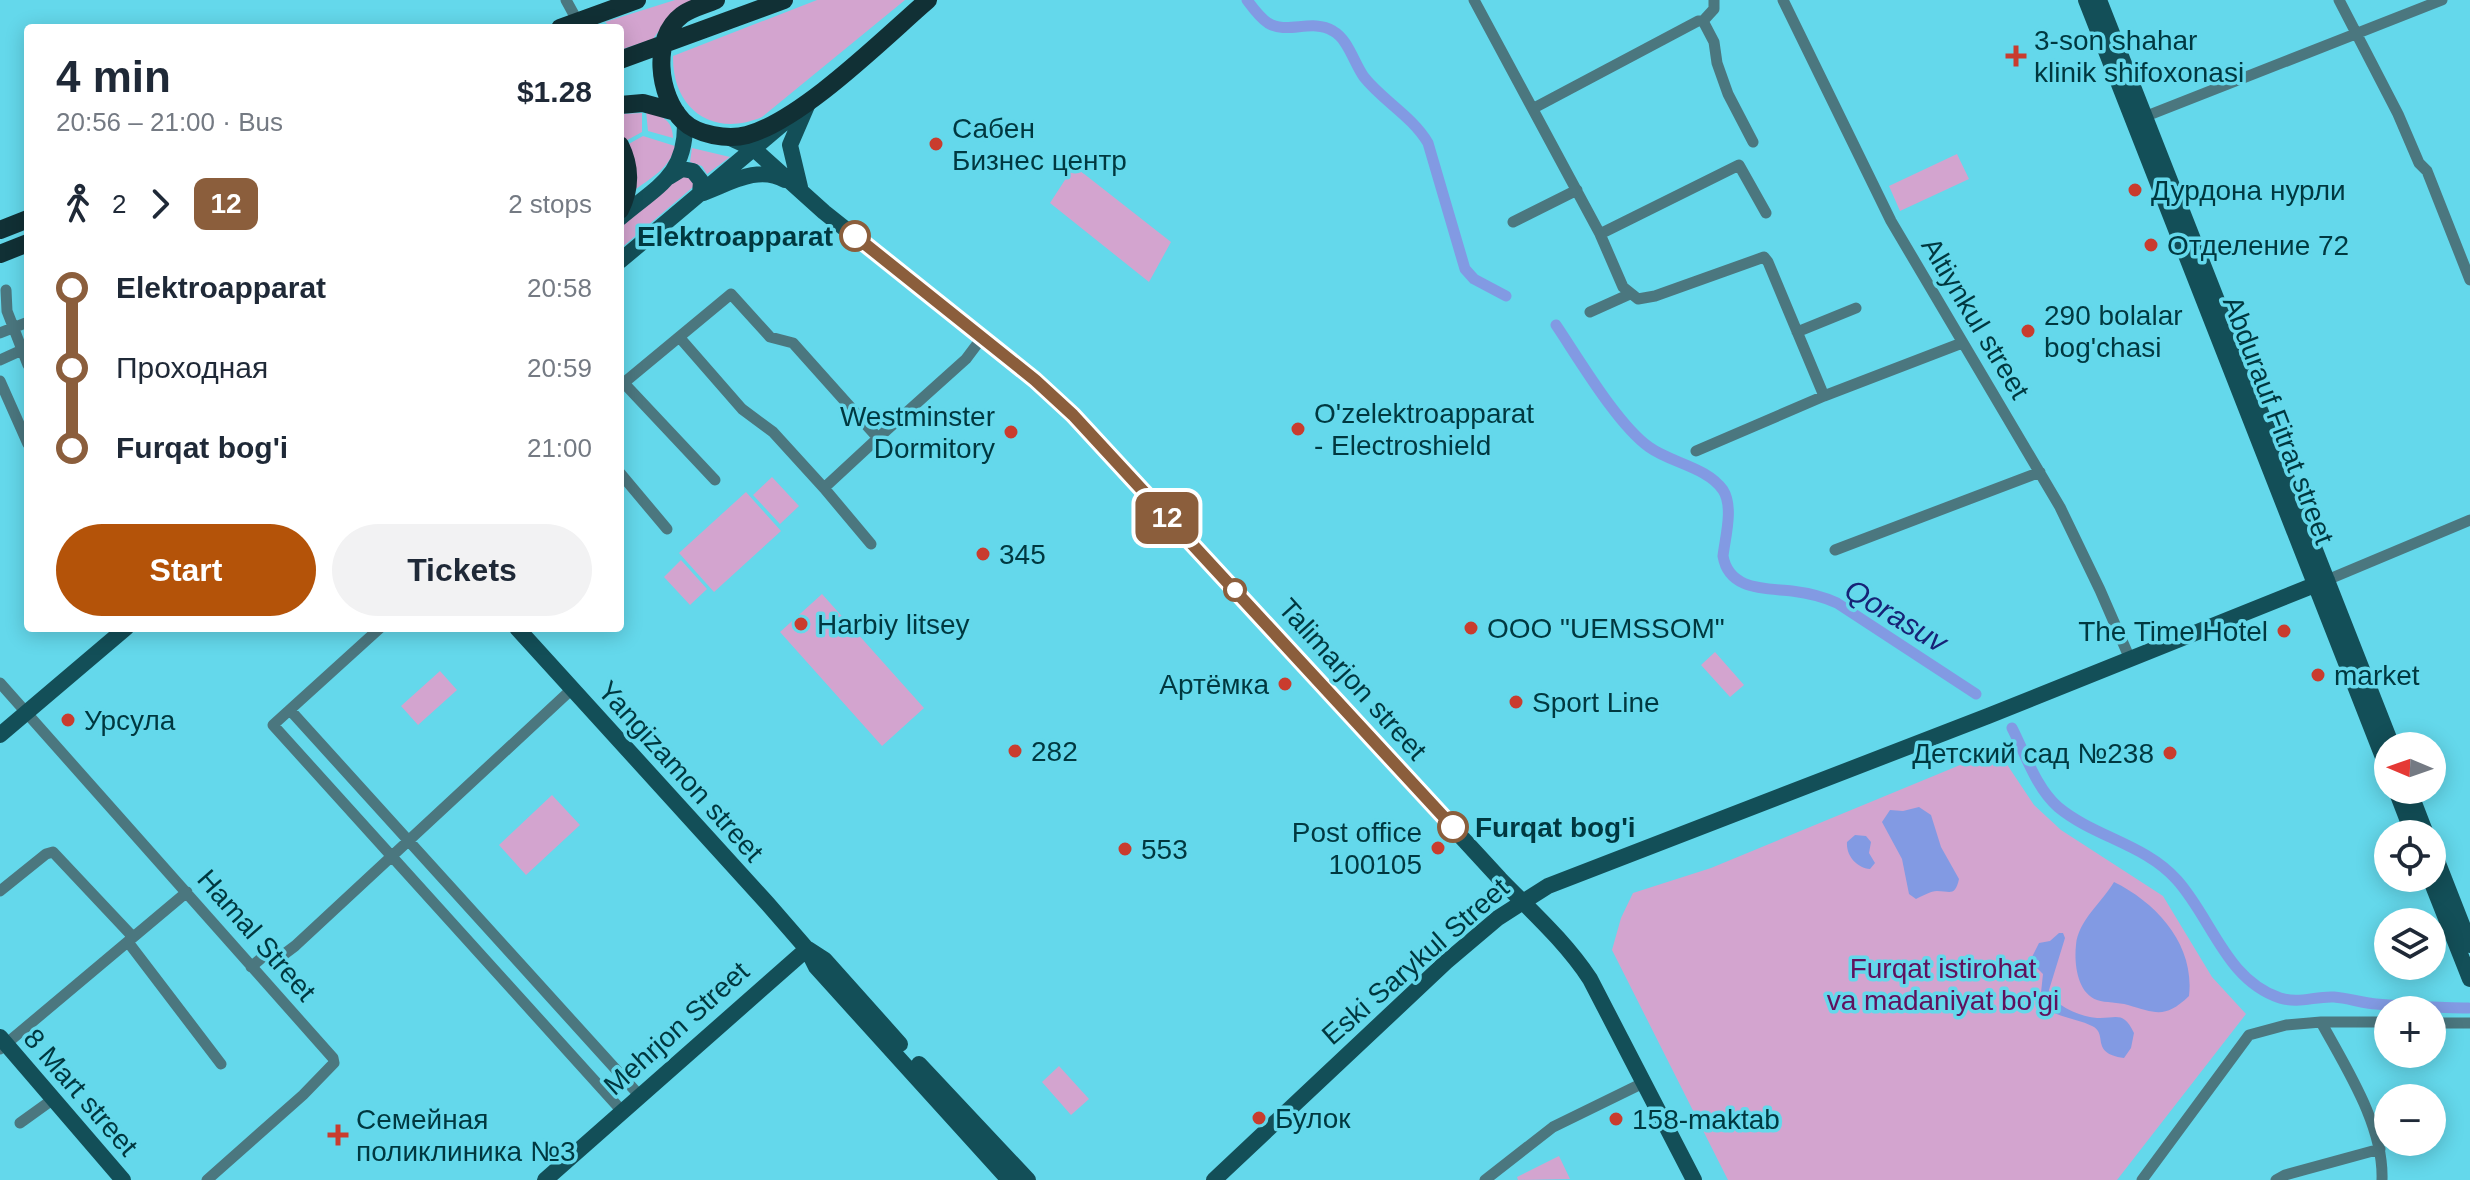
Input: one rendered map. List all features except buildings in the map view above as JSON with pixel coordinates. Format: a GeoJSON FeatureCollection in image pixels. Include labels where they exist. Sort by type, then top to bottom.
{"type":"FeatureCollection","features":[{"type":"Feature","properties":{"kind":"main road"},"geometry":{"type":"LineString","coordinates":[[572,24],[637,0]]}},
{"type":"Feature","properties":{"kind":"main road"},"geometry":{"type":"LineString","coordinates":[[680,118],[666,91],[662,75],[664,45],[670,29],[683,14],[716,0]]}},
{"type":"Feature","properties":{"kind":"main road"},"geometry":{"type":"LineString","coordinates":[[624,59],[784,0]]}},
{"type":"Feature","properties":{"kind":"main road"},"geometry":{"type":"LineString","coordinates":[[624,105],[643,103],[705,132],[728,137],[758,131],[809,101],[928,0]]}},
{"type":"Feature","properties":{"kind":"main road"},"geometry":{"type":"LineString","coordinates":[[624,158],[629,174],[624,200]]}},
{"type":"Feature","properties":{"kind":"main road"},"geometry":{"type":"LineString","coordinates":[[0,230],[24,221]]}},
{"type":"Feature","properties":{"kind":"main road"},"geometry":{"type":"LineString","coordinates":[[0,254],[24,245]]}},
{"type":"Feature","properties":{"kind":"street"},"geometry":{"type":"LineString","coordinates":[[566,0],[569,24]]}},
{"type":"Feature","properties":{"kind":"street"},"geometry":{"type":"LineString","coordinates":[[1474,0],[1600,234],[1623,287],[1638,299],[1655,296],[1764,257],[1824,396]]}},
{"type":"Feature","properties":{"kind":"street"},"geometry":{"type":"LineString","coordinates":[[1534,108],[1703,21],[1714,9],[1714,0]]}},
{"type":"Feature","properties":{"kind":"street","name":"Altiynkul street"},"geometry":{"type":"LineString","coordinates":[[1783,0],[1885,210],[2040,472],[2100,590],[2130,659]]}},
{"type":"Feature","properties":{"kind":"street","name":"Abdurauf Fitrat street"},"geometry":{"type":"LineString","coordinates":[[2086,0],[2139,119],[2229,347],[2321,583],[2374,732]]}},
{"type":"Feature","properties":{"kind":"street","name":"Abdurauf Fitrat street"},"geometry":{"type":"LineString","coordinates":[[2099,0],[2139,119]]}},
{"type":"Feature","properties":{"kind":"street"},"geometry":{"type":"LineString","coordinates":[[2339,0],[2398,114],[2419,163],[2427,171],[2470,280]]}},
{"type":"Feature","properties":{"kind":"street"},"geometry":{"type":"LineString","coordinates":[[2139,119],[2442,0]]}},
{"type":"Feature","properties":{"kind":"street"},"geometry":{"type":"LineString","coordinates":[[1703,21],[1714,42],[1717,63],[1728,94],[1753,142]]}},
{"type":"Feature","properties":{"kind":"street"},"geometry":{"type":"LineString","coordinates":[[624,258],[809,101]]}},
{"type":"Feature","properties":{"kind":"street"},"geometry":{"type":"LineString","coordinates":[[800,189],[790,145],[809,101]]}},
{"type":"Feature","properties":{"kind":"street"},"geometry":{"type":"LineString","coordinates":[[669,177],[682,155],[680,118]]}},
{"type":"Feature","properties":{"kind":"street","name":"Talimarjon street"},"geometry":{"type":"LineString","coordinates":[[728,137],[754,149],[824,212],[1035,380],[1073,415],[1581,965],[1694,1180]]}},
{"type":"Feature","properties":{"kind":"street"},"geometry":{"type":"LineString","coordinates":[[1600,234],[1739,165],[1766,213]]}},
{"type":"Feature","properties":{"kind":"street"},"geometry":{"type":"LineString","coordinates":[[624,215],[682,169],[693,171],[701,181],[700,194]]}},
{"type":"Feature","properties":{"kind":"street"},"geometry":{"type":"LineString","coordinates":[[700,194],[764,172],[800,189]]}},
{"type":"Feature","properties":{"kind":"street"},"geometry":{"type":"LineString","coordinates":[[1513,222],[1577,190]]}},
{"type":"Feature","properties":{"kind":"street"},"geometry":{"type":"LineString","coordinates":[[6,290],[7,311],[24,355]]}},
{"type":"Feature","properties":{"kind":"street"},"geometry":{"type":"LineString","coordinates":[[624,381],[731,294],[770,337],[793,343],[878,438]]}},
{"type":"Feature","properties":{"kind":"street"},"geometry":{"type":"LineString","coordinates":[[1590,312],[1630,294]]}},
{"type":"Feature","properties":{"kind":"street"},"geometry":{"type":"LineString","coordinates":[[1797,332],[1856,308]]}},
{"type":"Feature","properties":{"kind":"street"},"geometry":{"type":"LineString","coordinates":[[0,333],[24,324]]}},
{"type":"Feature","properties":{"kind":"street"},"geometry":{"type":"LineString","coordinates":[[680,338],[742,409],[773,432],[871,544]]}},
{"type":"Feature","properties":{"kind":"street"},"geometry":{"type":"LineString","coordinates":[[824,488],[966,359],[981,339]]}},
{"type":"Feature","properties":{"kind":"street"},"geometry":{"type":"LineString","coordinates":[[1696,451],[1824,396],[1962,343]]}},
{"type":"Feature","properties":{"kind":"street"},"geometry":{"type":"LineString","coordinates":[[0,360],[22,350]]}},
{"type":"Feature","properties":{"kind":"street"},"geometry":{"type":"LineString","coordinates":[[0,381],[24,435]]}},
{"type":"Feature","properties":{"kind":"street"},"geometry":{"type":"LineString","coordinates":[[624,386],[715,480]]}},
{"type":"Feature","properties":{"kind":"street"},"geometry":{"type":"LineString","coordinates":[[1835,550],[2040,472]]}},
{"type":"Feature","properties":{"kind":"street"},"geometry":{"type":"LineString","coordinates":[[624,478],[667,529]]}},
{"type":"Feature","properties":{"kind":"street"},"geometry":{"type":"LineString","coordinates":[[2321,583],[2470,520]]}},
{"type":"Feature","properties":{"kind":"street","name":"Abdurauf Fitrat street"},"geometry":{"type":"LineString","coordinates":[[2321,583],[2386,732]]}},
{"type":"Feature","properties":{"kind":"street","name":"Eski Sarykul Street"},"geometry":{"type":"LineString","coordinates":[[1214,1180],[1446,962],[1521,901],[1548,886],[2321,583]]}},
{"type":"Feature","properties":{"kind":"street"},"geometry":{"type":"LineString","coordinates":[[0,735],[116,632]]}},
{"type":"Feature","properties":{"kind":"street"},"geometry":{"type":"LineString","coordinates":[[376,632],[273,725],[622,1111]]}},
{"type":"Feature","properties":{"kind":"street","name":"Yangizamon street"},"geometry":{"type":"LineString","coordinates":[[521,632],[807,949],[816,967],[1009,1180]]}},
{"type":"Feature","properties":{"kind":"street","name":"Hamal Street"},"geometry":{"type":"LineString","coordinates":[[0,683],[333,1058],[334,1063],[303,1095],[207,1180]]}},
{"type":"Feature","properties":{"kind":"street"},"geometry":{"type":"LineString","coordinates":[[251,967],[269,953],[283,955],[572,689]]}},
{"type":"Feature","properties":{"kind":"street"},"geometry":{"type":"LineString","coordinates":[[290,710],[640,1096]]}},
{"type":"Feature","properties":{"kind":"street"},"geometry":{"type":"LineString","coordinates":[[0,891],[46,854],[53,852],[131,940],[221,1064]]}},
{"type":"Feature","properties":{"kind":"street"},"geometry":{"type":"LineString","coordinates":[[2446,884],[2470,945]]}},
{"type":"Feature","properties":{"kind":"street"},"geometry":{"type":"LineString","coordinates":[[2,1044],[187,892]]}},
{"type":"Feature","properties":{"kind":"street"},"geometry":{"type":"LineString","coordinates":[[2436,892],[2470,979]]}},
{"type":"Feature","properties":{"kind":"street","name":"Yangizamon street"},"geometry":{"type":"LineString","coordinates":[[807,949],[825,960],[1028,1180]]}},
{"type":"Feature","properties":{"kind":"street","name":"Mehrjon Street"},"geometry":{"type":"LineString","coordinates":[[545,1180],[807,949]]}},
{"type":"Feature","properties":{"kind":"street"},"geometry":{"type":"LineString","coordinates":[[2321,1022],[2358,1090],[2374,1133]]}},
{"type":"Feature","properties":{"kind":"street"},"geometry":{"type":"LineString","coordinates":[[2142,1180],[2249,1035],[2286,1025],[2374,1022]]}},
{"type":"Feature","properties":{"kind":"street"},"geometry":{"type":"LineString","coordinates":[[2446,1023],[2470,1023]]}},
{"type":"Feature","properties":{"kind":"street","name":"8 Mart street"},"geometry":{"type":"LineString","coordinates":[[2,1044],[123,1180]]}},
{"type":"Feature","properties":{"kind":"street"},"geometry":{"type":"LineString","coordinates":[[1485,1180],[1553,1127],[1643,1083]]}},
{"type":"Feature","properties":{"kind":"street"},"geometry":{"type":"LineString","coordinates":[[20,1123],[52,1100]]}},
{"type":"Feature","properties":{"kind":"street"},"geometry":{"type":"LineString","coordinates":[[2276,1180],[2374,1151]]}},
{"type":"Feature","properties":{"kind":"street"},"geometry":{"type":"LineString","coordinates":[[2380,1156],[2382,1180]]}},
{"type":"Feature","properties":{"kind":"green space"},"geometry":{"type":"Polygon","coordinates":[[[675,0],[697,0],[672,13],[653,39],[624,49],[624,24],[605,22],[675,0]]]}},
{"type":"Feature","properties":{"kind":"green space"},"geometry":{"type":"Polygon","coordinates":[[[817,0],[905,0],[762,117],[727,124],[712,121],[688,104],[675,75],[673,56],[817,0]]]}},
{"type":"Feature","properties":{"kind":"green space"},"geometry":{"type":"Polygon","coordinates":[[[646,111],[666,120],[673,138],[648,131],[646,111]]]}},
{"type":"Feature","properties":{"kind":"green space"},"geometry":{"type":"Polygon","coordinates":[[[642,113],[642,132],[624,142],[624,114],[642,113]]]}},
{"type":"Feature","properties":{"kind":"green space"},"geometry":{"type":"Polygon","coordinates":[[[643,136],[675,146],[664,167],[632,192],[625,146],[643,136]]]}},
{"type":"Feature","properties":{"kind":"green space"},"geometry":{"type":"Polygon","coordinates":[[[692,148],[730,157],[707,174],[702,166],[690,162],[692,148]]]}},
{"type":"Feature","properties":{"kind":"green space"},"geometry":{"type":"Polygon","coordinates":[[[1957,154],[1969,179],[1900,211],[1889,186],[1957,154]]]}},
{"type":"Feature","properties":{"kind":"green space"},"geometry":{"type":"Polygon","coordinates":[[[1074,166],[1171,242],[1149,282],[1050,203],[1074,166]]]}},
{"type":"Feature","properties":{"kind":"green space"},"geometry":{"type":"Polygon","coordinates":[[[681,173],[694,179],[693,187],[624,246],[624,223],[681,173]]]}},
{"type":"Feature","properties":{"kind":"green space"},"geometry":{"type":"Polygon","coordinates":[[[772,477],[799,506],[780,524],[753,495],[772,477]]]}},
{"type":"Feature","properties":{"kind":"green space"},"geometry":{"type":"Polygon","coordinates":[[[746,492],[781,531],[714,592],[679,553],[746,492]]]}},
{"type":"Feature","properties":{"kind":"green space"},"geometry":{"type":"Polygon","coordinates":[[[681,560],[707,589],[690,605],[664,577],[681,560]]]}},
{"type":"Feature","properties":{"kind":"green space"},"geometry":{"type":"Polygon","coordinates":[[[822,594],[924,708],[882,746],[780,632],[822,594]]]}},
{"type":"Feature","properties":{"kind":"green space"},"geometry":{"type":"Polygon","coordinates":[[[1715,652],[1744,685],[1730,697],[1701,665],[1715,652]]]}},
{"type":"Feature","properties":{"kind":"green space"},"geometry":{"type":"Polygon","coordinates":[[[440,671],[457,690],[418,725],[401,706],[440,671]]]}},
{"type":"Feature","properties":{"kind":"green space","name":"Furqat istirohat va madaniyat bo'gi"},"geometry":{"type":"Polygon","coordinates":[[[1994,751],[2006,763],[2034,805],[2061,830],[2163,896],[2212,977],[2246,1014],[2117,1180],[1728,1180],[1612,950],[1621,918],[1633,893],[1711,868],[1994,751]]]}},
{"type":"Feature","properties":{"kind":"green space"},"geometry":{"type":"Polygon","coordinates":[[[552,795],[580,825],[526,875],[499,845],[552,795]]]}},
{"type":"Feature","properties":{"kind":"green space"},"geometry":{"type":"Polygon","coordinates":[[[1059,1066],[1089,1099],[1071,1115],[1042,1082],[1059,1066]]]}},
{"type":"Feature","properties":{"kind":"green space"},"geometry":{"type":"Polygon","coordinates":[[[1559,1156],[1570,1179],[1518,1180],[1517,1177],[1559,1156]]]}},
{"type":"Feature","properties":{"kind":"water"},"geometry":{"type":"Polygon","coordinates":[[[1919,807],[1931,815],[1941,847],[1959,879],[1954,891],[1935,891],[1916,899],[1909,894],[1902,859],[1882,822],[1890,810],[1919,807]]]}},
{"type":"Feature","properties":{"kind":"water"},"geometry":{"type":"Polygon","coordinates":[[[1855,835],[1866,836],[1871,842],[1869,853],[1875,863],[1870,869],[1857,864],[1848,852],[1847,842],[1855,835]]]}},
{"type":"Feature","properties":{"kind":"water"},"geometry":{"type":"Polygon","coordinates":[[[2114,882],[2158,914],[2170,928],[2186,960],[2189,996],[2167,1011],[2153,1012],[2101,1001],[2085,991],[2078,977],[2076,945],[2081,928],[2114,882]]]}},
{"type":"Feature","properties":{"kind":"water"},"geometry":{"type":"Polygon","coordinates":[[[2063,933],[2065,938],[2049,990],[2051,997],[2085,1016],[2118,1017],[2126,1021],[2134,1033],[2131,1048],[2124,1058],[2113,1056],[2103,1048],[2097,1029],[2057,1014],[2040,1002],[2043,974],[2034,965],[2032,957],[2039,943],[2050,941],[2063,933]]]}},
{"type":"Feature","properties":{"kind":"waterway"},"geometry":{"type":"LineString","coordinates":[[1247,0],[1262,18],[1275,26],[1325,27],[1343,40],[1364,77],[1414,125],[1428,143],[1465,269],[1474,279],[1506,296]]}},
{"type":"Feature","properties":{"kind":"waterway","name":"Qorasuv"},"geometry":{"type":"LineString","coordinates":[[1556,325],[1599,390],[1637,437],[1658,452],[1708,476],[1723,490],[1728,505],[1723,556],[1733,576],[1750,586],[1809,594],[1837,603],[1976,694]]}},
{"type":"Feature","properties":{"kind":"waterway"},"geometry":{"type":"LineString","coordinates":[[2012,728],[2037,780],[2050,799],[2072,817],[2135,849],[2164,868],[2189,896],[2233,963],[2262,989],[2287,1000],[2334,997],[2387,1005],[2468,1008]]}},
{"type":"Feature","properties":{"kind":"bus line","name":"12"},"geometry":{"type":"LineString","coordinates":[[855,236],[1035,380],[1073,415],[1453,827]]}},
{"type":"Feature","properties":{"kind":"place","name":"3-son shahar klinik shifoxonasi"},"geometry":{"type":"Point","coordinates":[2016,56]}},
{"type":"Feature","properties":{"kind":"place","name":"Сабен Бизнес центр"},"geometry":{"type":"Point","coordinates":[936,144]}},
{"type":"Feature","properties":{"kind":"place","name":"Дурдона нурли"},"geometry":{"type":"Point","coordinates":[2135,190]}},
{"type":"Feature","properties":{"kind":"place","name":"Elektroapparat"},"geometry":{"type":"Point","coordinates":[855,236]}},
{"type":"Feature","properties":{"kind":"place","name":"Отделение 72"},"geometry":{"type":"Point","coordinates":[2151,245]}},
{"type":"Feature","properties":{"kind":"place","name":"290 bolalar bog'chasi"},"geometry":{"type":"Point","coordinates":[2028,331]}},
{"type":"Feature","properties":{"kind":"place","name":"O'zelektroapparat - Electroshield"},"geometry":{"type":"Point","coordinates":[1298,429]}},
{"type":"Feature","properties":{"kind":"place","name":"Westminster Dormitory"},"geometry":{"type":"Point","coordinates":[1011,432]}},
{"type":"Feature","properties":{"kind":"place","name":"345"},"geometry":{"type":"Point","coordinates":[983,554]}},
{"type":"Feature","properties":{"kind":"place","name":"Harbiy litsey"},"geometry":{"type":"Point","coordinates":[801,624]}},
{"type":"Feature","properties":{"kind":"place","name":"ООО \"UEMSSOM\""},"geometry":{"type":"Point","coordinates":[1471,628]}},
{"type":"Feature","properties":{"kind":"place","name":"The Time Hotel"},"geometry":{"type":"Point","coordinates":[2284,631]}},
{"type":"Feature","properties":{"kind":"place","name":"market"},"geometry":{"type":"Point","coordinates":[2318,675]}},
{"type":"Feature","properties":{"kind":"place","name":"Артёмка"},"geometry":{"type":"Point","coordinates":[1285,684]}},
{"type":"Feature","properties":{"kind":"place","name":"Sport Line"},"geometry":{"type":"Point","coordinates":[1516,702]}},
{"type":"Feature","properties":{"kind":"place","name":"Урсула"},"geometry":{"type":"Point","coordinates":[68,720]}},
{"type":"Feature","properties":{"kind":"place","name":"282"},"geometry":{"type":"Point","coordinates":[1015,751]}},
{"type":"Feature","properties":{"kind":"place","name":"Детский сад №238"},"geometry":{"type":"Point","coordinates":[2170,753]}},
{"type":"Feature","properties":{"kind":"place","name":"Furqat bog'i"},"geometry":{"type":"Point","coordinates":[1453,827]}},
{"type":"Feature","properties":{"kind":"place","name":"Post office 100105"},"geometry":{"type":"Point","coordinates":[1438,848]}},
{"type":"Feature","properties":{"kind":"place","name":"553"},"geometry":{"type":"Point","coordinates":[1125,849]}},
{"type":"Feature","properties":{"kind":"place","name":"Булок"},"geometry":{"type":"Point","coordinates":[1259,1118]}},
{"type":"Feature","properties":{"kind":"place","name":"158-maktab"},"geometry":{"type":"Point","coordinates":[1616,1119]}},
{"type":"Feature","properties":{"kind":"place","name":"Семейная поликлиника №3"},"geometry":{"type":"Point","coordinates":[338,1135]}}]}
